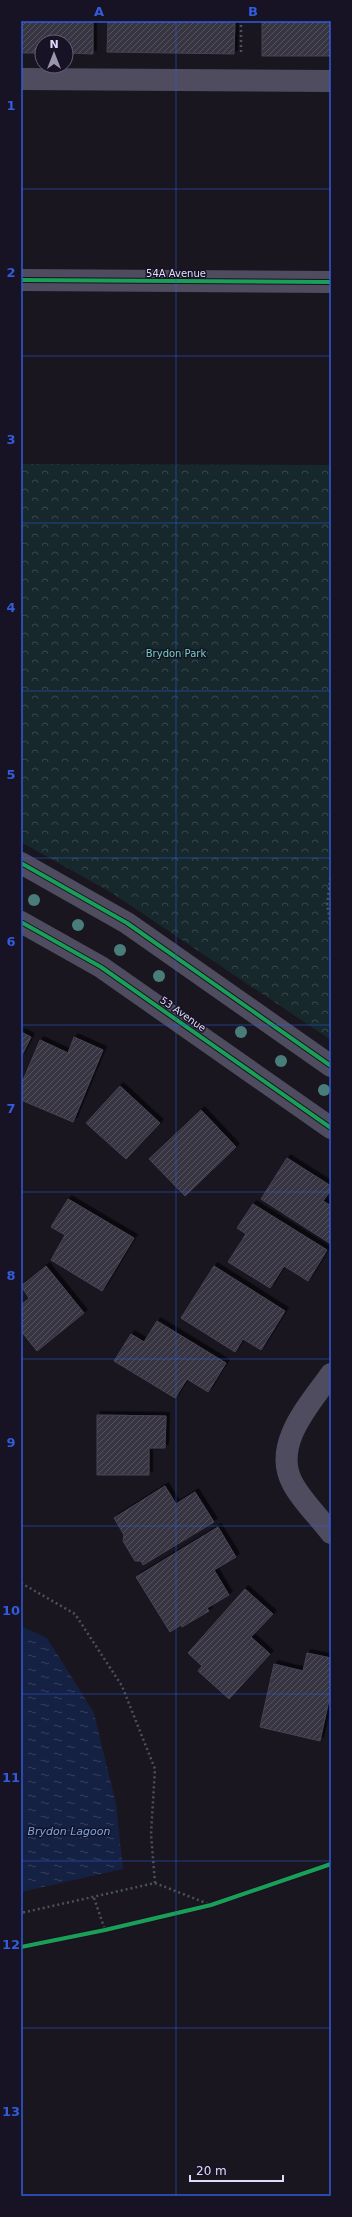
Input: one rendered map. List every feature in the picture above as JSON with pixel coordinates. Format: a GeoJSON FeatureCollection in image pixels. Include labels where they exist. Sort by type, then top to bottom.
{"type":"FeatureCollection","features":[{"type":"Feature","properties":{"kind":"street"},"geometry":{"type":"LineString","coordinates":[[21,79],[331,81]]}},
{"type":"Feature","properties":{"kind":"street","name":"54A Avenue"},"geometry":{"type":"LineString","coordinates":[[21,280],[331,282]]}},
{"type":"Feature","properties":{"kind":"street"},"geometry":{"type":"LineString","coordinates":[[21,863],[127,923],[331,1066]]}},
{"type":"Feature","properties":{"kind":"street","name":"53 Avenue"},"geometry":{"type":"LineString","coordinates":[[21,922],[101,967],[331,1128]]}},
{"type":"Feature","properties":{"kind":"street"},"geometry":{"type":"LineString","coordinates":[[331,1374],[298,1421],[289,1440],[287,1454],[288,1468],[293,1484],[331,1533]]}},
{"type":"Feature","properties":{"kind":"path"},"geometry":{"type":"LineString","coordinates":[[241,21],[241,55]]}},
{"type":"Feature","properties":{"kind":"path"},"geometry":{"type":"LineString","coordinates":[[331,873],[327,905],[331,925]]}},
{"type":"Feature","properties":{"kind":"path"},"geometry":{"type":"LineString","coordinates":[[21,1584],[75,1614],[122,1686],[155,1769],[151,1834],[155,1883]]}},
{"type":"Feature","properties":{"kind":"path"},"geometry":{"type":"LineString","coordinates":[[21,1913],[94,1898],[155,1883],[211,1905]]}},
{"type":"Feature","properties":{"kind":"path"},"geometry":{"type":"LineString","coordinates":[[94,1898],[105,1930]]}},
{"type":"Feature","properties":{"kind":"path"},"geometry":{"type":"LineString","coordinates":[[203,1907],[218,1902]]}},
{"type":"Feature","properties":{"kind":"path"},"geometry":{"type":"LineString","coordinates":[[97,1932],[112,1928]]}},
{"type":"Feature","properties":{"kind":"green space","name":"Brydon Park"},"geometry":{"type":"Polygon","coordinates":[[[21,464],[331,465],[331,1040],[112,893],[21,842],[21,464]]]}},
{"type":"Feature","properties":{"kind":"water","name":"Brydon Lagoon"},"geometry":{"type":"Polygon","coordinates":[[[21,1626],[47,1638],[94,1713],[116,1804],[123,1869],[21,1892],[21,1626]]]}},
{"type":"Feature","properties":{"kind":"building"},"geometry":{"type":"Polygon","coordinates":[[[21,21],[93,21],[93,54],[74,53],[74,34],[34,34],[34,53],[21,53],[21,21]]]}},
{"type":"Feature","properties":{"kind":"building"},"geometry":{"type":"Polygon","coordinates":[[[108,21],[235,21],[234,54],[107,52],[108,21]]]}},
{"type":"Feature","properties":{"kind":"building"},"geometry":{"type":"Polygon","coordinates":[[[262,21],[331,21],[331,56],[262,56],[262,21]]]}},
{"type":"Feature","properties":{"kind":"building"},"geometry":{"type":"Polygon","coordinates":[[[21,1032],[31,1037],[21,1057],[21,1032]]]}},
{"type":"Feature","properties":{"kind":"building"},"geometry":{"type":"Polygon","coordinates":[[[74,1037],[103,1050],[73,1122],[21,1100],[21,1085],[40,1040],[68,1053],[74,1037]]]}},
{"type":"Feature","properties":{"kind":"building"},"geometry":{"type":"Polygon","coordinates":[[[120,1086],[160,1123],[126,1159],[86,1123],[120,1086]]]}},
{"type":"Feature","properties":{"kind":"building"},"geometry":{"type":"Polygon","coordinates":[[[201,1110],[236,1147],[185,1196],[149,1159],[201,1110]]]}},
{"type":"Feature","properties":{"kind":"building"},"geometry":{"type":"Polygon","coordinates":[[[287,1158],[331,1186],[331,1190],[323,1201],[331,1206],[331,1244],[261,1199],[287,1158]]]}},
{"type":"Feature","properties":{"kind":"building"},"geometry":{"type":"Polygon","coordinates":[[[68,1199],[134,1238],[102,1291],[51,1260],[65,1235],[51,1227],[68,1199]]]}},
{"type":"Feature","properties":{"kind":"building"},"geometry":{"type":"Polygon","coordinates":[[[253,1204],[327,1250],[308,1281],[284,1266],[270,1288],[228,1262],[246,1234],[237,1228],[253,1204]]]}},
{"type":"Feature","properties":{"kind":"building"},"geometry":{"type":"Polygon","coordinates":[[[46,1266],[84,1313],[37,1351],[21,1331],[21,1305],[29,1298],[21,1286],[46,1266]]]}},
{"type":"Feature","properties":{"kind":"building"},"geometry":{"type":"Polygon","coordinates":[[[214,1266],[285,1311],[261,1350],[243,1339],[235,1352],[181,1318],[214,1266]]]}},
{"type":"Feature","properties":{"kind":"building"},"geometry":{"type":"Polygon","coordinates":[[[157,1321],[226,1363],[208,1392],[187,1379],[175,1398],[114,1361],[131,1334],[144,1342],[157,1321]]]}},
{"type":"Feature","properties":{"kind":"building"},"geometry":{"type":"Polygon","coordinates":[[[97,1415],[166,1416],[165,1448],[149,1448],[149,1475],[97,1475],[97,1415]]]}},
{"type":"Feature","properties":{"kind":"building"},"geometry":{"type":"Polygon","coordinates":[[[165,1486],[176,1504],[195,1492],[214,1522],[143,1565],[141,1561],[135,1561],[123,1541],[124,1535],[114,1518],[165,1486]]]}},
{"type":"Feature","properties":{"kind":"building"},"geometry":{"type":"Polygon","coordinates":[[[218,1527],[236,1557],[214,1570],[229,1595],[207,1608],[209,1611],[182,1627],[181,1625],[170,1632],[136,1577],[218,1527]]]}},
{"type":"Feature","properties":{"kind":"building"},"geometry":{"type":"Polygon","coordinates":[[[245,1589],[273,1614],[251,1637],[270,1654],[229,1699],[198,1671],[202,1666],[188,1653],[245,1589]]]}},
{"type":"Feature","properties":{"kind":"building"},"geometry":{"type":"Polygon","coordinates":[[[307,1653],[331,1658],[331,1691],[320,1741],[260,1727],[274,1664],[303,1671],[307,1653]]]}},
{"type":"Feature","properties":{"kind":"cycle path"},"geometry":{"type":"LineString","coordinates":[[21,280],[331,282]]}},
{"type":"Feature","properties":{"kind":"cycle path"},"geometry":{"type":"LineString","coordinates":[[21,863],[127,923],[331,1066]]}},
{"type":"Feature","properties":{"kind":"cycle path"},"geometry":{"type":"LineString","coordinates":[[21,922],[101,967],[331,1128]]}},
{"type":"Feature","properties":{"kind":"cycle path"},"geometry":{"type":"LineString","coordinates":[[21,1947],[105,1930],[211,1905],[331,1864]]}}]}
